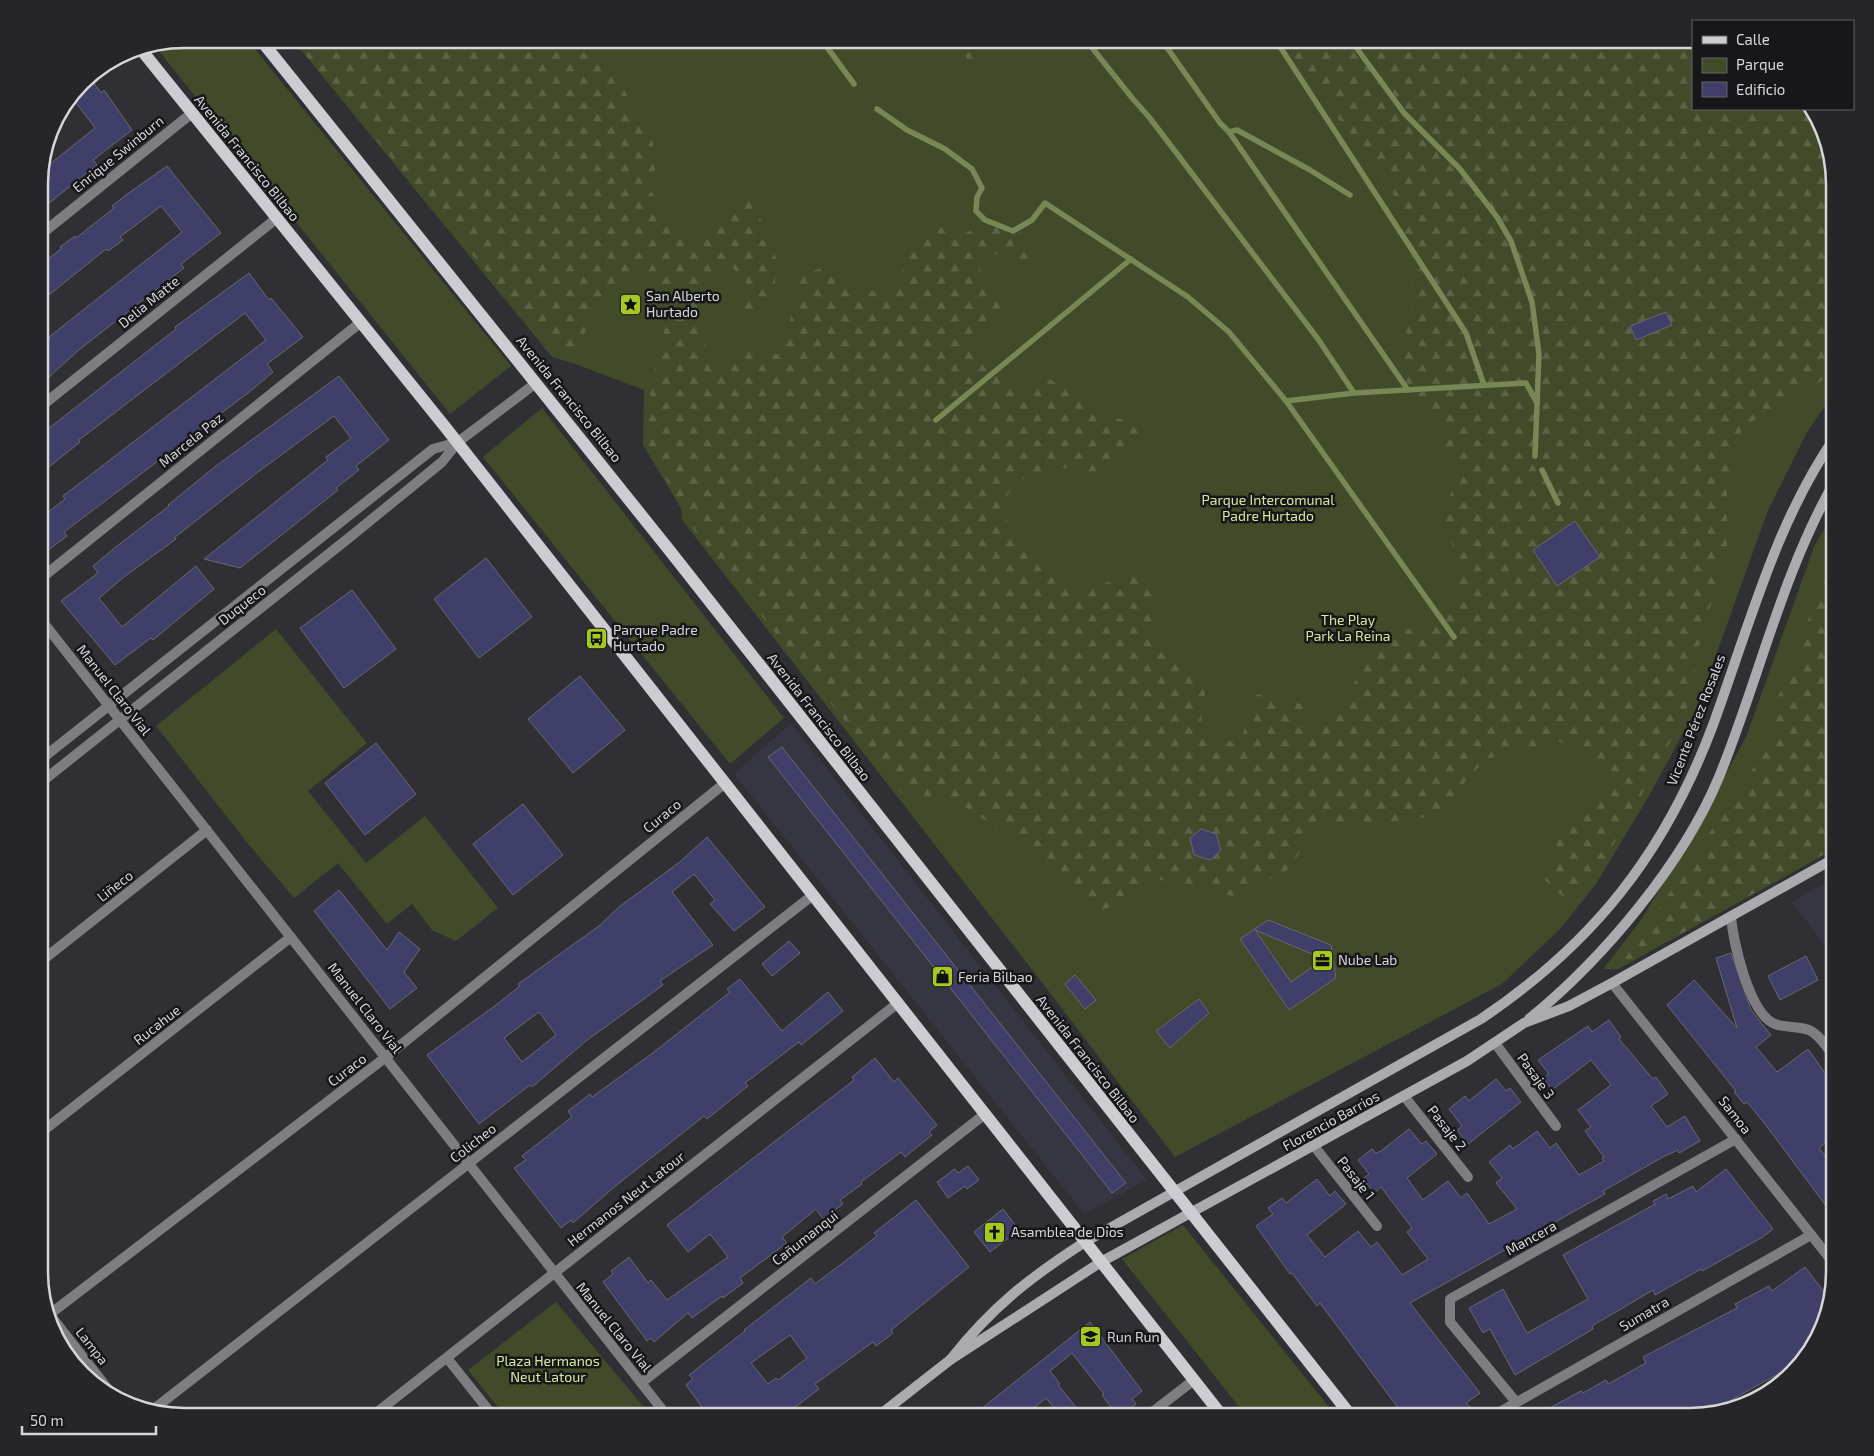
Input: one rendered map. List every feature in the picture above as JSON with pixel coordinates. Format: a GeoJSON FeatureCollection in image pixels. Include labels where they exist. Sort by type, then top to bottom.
{"type":"FeatureCollection","features":[{"type":"Feature","properties":{"kind":"main road","name":"Avenida Francisco Bilbao"},"geometry":{"type":"LineString","coordinates":[[266,47],[536,383],[1345,1408]]}},
{"type":"Feature","properties":{"kind":"main road","name":"Avenida Francisco Bilbao"},"geometry":{"type":"LineString","coordinates":[[144,54],[458,442],[1216,1408]]}},
{"type":"Feature","properties":{"kind":"main road","name":"Vicente Pérez Rosales"},"geometry":{"type":"LineString","coordinates":[[1459,1033],[1525,989],[1576,944],[1620,894],[1660,836],[1702,752],[1746,626],[1787,523],[1827,451]]}},
{"type":"Feature","properties":{"kind":"main road"},"geometry":{"type":"LineString","coordinates":[[1524,1023],[1569,985],[1597,957],[1641,903],[1694,826],[1727,758],[1794,568],[1808,534],[1827,497]]}},
{"type":"Feature","properties":{"kind":"main road","name":"Florencio Barrios"},"geometry":{"type":"LineString","coordinates":[[889,1408],[950,1360],[1101,1262],[1404,1096],[1495,1043],[1524,1023],[1569,1006],[1827,862]]}},
{"type":"Feature","properties":{"kind":"main road","name":"Florencio Barrios"},"geometry":{"type":"LineString","coordinates":[[950,1360],[988,1315],[1008,1296],[1040,1271],[1085,1242],[1459,1033]]}},
{"type":"Feature","properties":{"kind":"street","name":"Enrique Swinburn"},"geometry":{"type":"LineString","coordinates":[[48,229],[192,113]]}},
{"type":"Feature","properties":{"kind":"street","name":"Delia Matte"},"geometry":{"type":"LineString","coordinates":[[48,401],[276,218]]}},
{"type":"Feature","properties":{"kind":"street","name":"Marcela Paz"},"geometry":{"type":"LineString","coordinates":[[48,573],[361,322]]}},
{"type":"Feature","properties":{"kind":"street","name":"Duqueco"},"geometry":{"type":"LineString","coordinates":[[48,777],[434,469],[458,442],[536,383]]}},
{"type":"Feature","properties":{"kind":"street","name":"Duqueco"},"geometry":{"type":"LineString","coordinates":[[48,754],[433,450],[458,442]]}},
{"type":"Feature","properties":{"kind":"street","name":"Manuel Claro Vial"},"geometry":{"type":"LineString","coordinates":[[48,628],[661,1408]]}},
{"type":"Feature","properties":{"kind":"street","name":"Curaco"},"geometry":{"type":"LineString","coordinates":[[53,1310],[386,1057],[725,783]]}},
{"type":"Feature","properties":{"kind":"street","name":"Liñeco"},"geometry":{"type":"LineString","coordinates":[[48,956],[207,830]]}},
{"type":"Feature","properties":{"kind":"street","name":"Colicheo"},"geometry":{"type":"LineString","coordinates":[[158,1406],[813,895]]}},
{"type":"Feature","properties":{"kind":"street"},"geometry":{"type":"LineString","coordinates":[[1731,916],[1732,935],[1738,960],[1747,985],[1765,1017],[1775,1024],[1808,1030],[1817,1035],[1827,1048]]}},
{"type":"Feature","properties":{"kind":"street","name":"Rucahue"},"geometry":{"type":"LineString","coordinates":[[48,1127],[291,937]]}},
{"type":"Feature","properties":{"kind":"street","name":"Samoa"},"geometry":{"type":"LineString","coordinates":[[1612,983],[1827,1255]]}},
{"type":"Feature","properties":{"kind":"street","name":"Hermanos Neut Latour"},"geometry":{"type":"LineString","coordinates":[[383,1408],[898,1003]]}},
{"type":"Feature","properties":{"kind":"street","name":"Pasaje 3"},"geometry":{"type":"LineString","coordinates":[[1495,1043],[1556,1126]]}},
{"type":"Feature","properties":{"kind":"street","name":"Pasaje 2"},"geometry":{"type":"LineString","coordinates":[[1404,1096],[1468,1177]]}},
{"type":"Feature","properties":{"kind":"street","name":"Cañumanqui"},"geometry":{"type":"LineString","coordinates":[[641,1383],[985,1114]]}},
{"type":"Feature","properties":{"kind":"street","name":"Mancera"},"geometry":{"type":"LineString","coordinates":[[1516,1402],[1450,1322],[1450,1299],[1736,1139]]}},
{"type":"Feature","properties":{"kind":"street","name":"Pasaje 1"},"geometry":{"type":"LineString","coordinates":[[1314,1146],[1377,1226]]}},
{"type":"Feature","properties":{"kind":"street","name":"Sumatra"},"geometry":{"type":"LineString","coordinates":[[1506,1408],[1811,1235]]}},
{"type":"Feature","properties":{"kind":"street","name":"Lampa"},"geometry":{"type":"LineString","coordinates":[[60,1328],[101,1380]]}},
{"type":"Feature","properties":{"kind":"street"},"geometry":{"type":"LineString","coordinates":[[447,1358],[487,1408]]}},
{"type":"Feature","properties":{"kind":"street"},"geometry":{"type":"LineString","coordinates":[[1158,1408],[1194,1380]]}},
{"type":"Feature","properties":{"kind":"shaded area","name":"Feria Bilbao"},"geometry":{"type":"Polygon","coordinates":[[[791,723],[1147,1180],[1084,1214],[734,774],[791,723]]]}},
{"type":"Feature","properties":{"kind":"shaded area"},"geometry":{"type":"Polygon","coordinates":[[[1827,882],[1827,948],[1792,902],[1827,882]]]}},
{"type":"Feature","properties":{"kind":"green space"},"geometry":{"type":"Polygon","coordinates":[[[184,47],[253,47],[511,366],[450,414],[158,50],[184,47]]]}},
{"type":"Feature","properties":{"kind":"green space","name":"Parque Intercomunal Padre Hurtado"},"geometry":{"type":"Polygon","coordinates":[[[299,47],[1690,47],[1692,47],[1692,110],[1805,110],[1822,148],[1825,166],[1827,184],[1827,403],[1807,432],[1767,513],[1697,708],[1650,794],[1596,884],[1560,929],[1502,984],[1175,1157],[1047,989],[682,520],[681,508],[643,445],[644,390],[552,357],[299,47]]]}},
{"type":"Feature","properties":{"kind":"green space"},"geometry":{"type":"Polygon","coordinates":[[[299,47],[583,47],[624,90],[653,143],[655,169],[650,188],[665,223],[691,241],[751,196],[778,263],[773,293],[746,315],[742,301],[747,284],[729,263],[713,280],[702,300],[699,311],[700,334],[706,348],[720,363],[733,362],[749,351],[783,355],[799,277],[823,267],[845,285],[864,290],[893,293],[912,248],[939,227],[966,233],[989,222],[1017,227],[1039,261],[1032,273],[1002,254],[976,255],[986,289],[1014,303],[982,333],[972,353],[991,374],[1025,385],[1046,377],[1147,434],[1092,485],[1073,468],[1050,468],[1015,482],[1002,505],[1017,549],[1039,554],[1061,583],[1093,587],[1135,573],[1152,596],[1153,622],[1166,650],[1206,685],[1199,738],[1240,742],[1256,695],[1272,693],[1303,705],[1302,725],[1313,731],[1359,677],[1373,653],[1390,636],[1420,625],[1439,614],[1458,590],[1460,567],[1444,520],[1457,470],[1439,430],[1410,398],[1399,357],[1412,312],[1412,260],[1393,193],[1286,47],[1692,47],[1692,110],[1805,110],[1822,148],[1825,166],[1827,184],[1827,373],[1824,379],[1775,411],[1743,425],[1727,481],[1727,552],[1702,633],[1686,712],[1631,815],[1594,877],[1570,903],[1545,880],[1565,818],[1586,801],[1607,794],[1607,766],[1586,751],[1554,740],[1515,753],[1486,759],[1465,782],[1448,814],[1399,821],[1320,824],[1286,872],[1232,896],[1156,879],[1098,914],[1027,848],[967,808],[902,793],[687,521],[647,441],[651,388],[671,303],[638,264],[598,302],[576,354],[551,349],[299,47]]]}},
{"type":"Feature","properties":{"kind":"green space"},"geometry":{"type":"Polygon","coordinates":[[[965,47],[1003,47],[967,66],[965,47]]]}},
{"type":"Feature","properties":{"kind":"green space"},"geometry":{"type":"Polygon","coordinates":[[[542,408],[784,718],[730,764],[483,457],[542,408]]]}},
{"type":"Feature","properties":{"kind":"green space"},"geometry":{"type":"Polygon","coordinates":[[[1827,525],[1827,853],[1618,969],[1603,969],[1641,920],[1697,827],[1746,737],[1815,544],[1827,525]]]}},
{"type":"Feature","properties":{"kind":"green space"},"geometry":{"type":"Polygon","coordinates":[[[1827,576],[1827,852],[1618,969],[1768,746],[1775,701],[1795,669],[1810,613],[1827,576]]]}},
{"type":"Feature","properties":{"kind":"green space"},"geometry":{"type":"Polygon","coordinates":[[[276,629],[367,743],[308,791],[366,863],[425,816],[498,908],[456,941],[432,930],[412,904],[387,924],[338,863],[294,898],[245,840],[156,726],[276,629]]]}},
{"type":"Feature","properties":{"kind":"green space"},"geometry":{"type":"Polygon","coordinates":[[[1183,1225],[1330,1408],[1240,1408],[1122,1259],[1183,1225]]]}},
{"type":"Feature","properties":{"kind":"green space","name":"Plaza Hermanos Neut Latour"},"geometry":{"type":"Polygon","coordinates":[[[556,1302],[644,1408],[499,1408],[468,1370],[556,1302]]]}},
{"type":"Feature","properties":{"kind":"building"},"geometry":{"type":"Polygon","coordinates":[[[93,82],[101,93],[104,90],[132,130],[93,160],[97,165],[48,204],[49,165],[95,128],[75,101],[93,82]]]}},
{"type":"Feature","properties":{"kind":"building"},"geometry":{"type":"Polygon","coordinates":[[[167,166],[221,233],[181,264],[184,268],[80,349],[48,378],[49,337],[182,232],[161,206],[120,237],[123,240],[108,251],[106,249],[48,296],[48,259],[62,248],[60,247],[75,236],[76,238],[114,208],[112,206],[167,166]]]}},
{"type":"Feature","properties":{"kind":"building"},"geometry":{"type":"Polygon","coordinates":[[[249,273],[269,300],[271,298],[303,337],[267,364],[273,372],[248,393],[64,532],[67,536],[48,550],[48,512],[65,499],[63,496],[266,340],[245,313],[79,440],[80,442],[48,468],[48,429],[176,329],[175,327],[249,273]]]}},
{"type":"Feature","properties":{"kind":"building"},"geometry":{"type":"Polygon","coordinates":[[[1666,312],[1672,325],[1636,340],[1630,326],[1666,312]]]}},
{"type":"Feature","properties":{"kind":"building"},"geometry":{"type":"Polygon","coordinates":[[[339,376],[389,440],[356,466],[359,470],[336,488],[338,490],[240,568],[204,559],[328,460],[326,457],[351,438],[334,416],[258,472],[174,538],[176,539],[124,577],[99,598],[122,627],[196,566],[214,589],[153,640],[151,638],[115,665],[61,601],[98,573],[93,566],[117,546],[169,506],[216,466],[339,376]]]}},
{"type":"Feature","properties":{"kind":"building"},"geometry":{"type":"Polygon","coordinates":[[[1575,521],[1600,557],[1557,586],[1533,550],[1575,521]]]}},
{"type":"Feature","properties":{"kind":"building"},"geometry":{"type":"Polygon","coordinates":[[[486,558],[532,617],[479,658],[434,599],[486,558]]]}},
{"type":"Feature","properties":{"kind":"building"},"geometry":{"type":"Polygon","coordinates":[[[352,590],[396,649],[344,688],[300,628],[352,590]]]}},
{"type":"Feature","properties":{"kind":"building"},"geometry":{"type":"Polygon","coordinates":[[[580,676],[625,730],[573,773],[528,719],[580,676]]]}},
{"type":"Feature","properties":{"kind":"building"},"geometry":{"type":"Polygon","coordinates":[[[376,743],[416,794],[365,835],[325,783],[376,743]]]}},
{"type":"Feature","properties":{"kind":"building"},"geometry":{"type":"Polygon","coordinates":[[[782,747],[1126,1183],[1112,1193],[768,757],[782,747]]]}},
{"type":"Feature","properties":{"kind":"building"},"geometry":{"type":"Polygon","coordinates":[[[523,804],[563,855],[513,895],[473,844],[523,804]]]}},
{"type":"Feature","properties":{"kind":"building"},"geometry":{"type":"Polygon","coordinates":[[[1201,829],[1216,834],[1221,850],[1211,860],[1194,855],[1190,838],[1201,829]]]}},
{"type":"Feature","properties":{"kind":"building"},"geometry":{"type":"Polygon","coordinates":[[[707,837],[765,907],[734,931],[710,904],[715,900],[694,874],[672,892],[713,945],[660,981],[663,985],[586,1041],[532,1087],[530,1085],[479,1124],[427,1055],[496,1005],[520,986],[518,984],[599,926],[619,907],[681,861],[707,837]],[[539,1012],[504,1038],[522,1062],[556,1035],[539,1012]]]}},
{"type":"Feature","properties":{"kind":"building"},"geometry":{"type":"Polygon","coordinates":[[[339,890],[387,950],[399,932],[420,949],[404,972],[417,988],[390,1009],[314,911],[339,890]]]}},
{"type":"Feature","properties":{"kind":"building","name":"Nube Lab"},"geometry":{"type":"Polygon","coordinates":[[[1268,920],[1331,945],[1336,978],[1289,1010],[1240,939],[1268,920]],[[1255,930],[1291,982],[1324,959],[1255,930]]]}},
{"type":"Feature","properties":{"kind":"building"},"geometry":{"type":"Polygon","coordinates":[[[789,941],[800,953],[772,976],[762,964],[789,941]]]}},
{"type":"Feature","properties":{"kind":"building"},"geometry":{"type":"Polygon","coordinates":[[[1731,953],[1751,1010],[1771,1035],[1756,1047],[1777,1072],[1808,1049],[1827,1076],[1827,1142],[1819,1148],[1827,1158],[1827,1207],[1765,1124],[1747,1102],[1744,1104],[1734,1092],[1736,1091],[1667,1005],[1694,980],[1737,1028],[1716,958],[1731,953]]]}},
{"type":"Feature","properties":{"kind":"building"},"geometry":{"type":"Polygon","coordinates":[[[1806,956],[1818,980],[1780,1000],[1768,976],[1806,956]]]}},
{"type":"Feature","properties":{"kind":"building"},"geometry":{"type":"Polygon","coordinates":[[[1075,975],[1096,1000],[1085,1009],[1065,984],[1075,975]]]}},
{"type":"Feature","properties":{"kind":"building"},"geometry":{"type":"Polygon","coordinates":[[[740,979],[782,1031],[828,992],[843,1011],[801,1045],[799,1042],[745,1083],[748,1086],[707,1119],[704,1116],[613,1188],[573,1223],[571,1220],[561,1228],[514,1168],[526,1160],[522,1156],[572,1117],[568,1111],[590,1094],[592,1097],[654,1052],[730,992],[727,989],[740,979]]]}},
{"type":"Feature","properties":{"kind":"building"},"geometry":{"type":"Polygon","coordinates":[[[1199,999],[1209,1013],[1170,1048],[1156,1031],[1199,999]]]}},
{"type":"Feature","properties":{"kind":"building"},"geometry":{"type":"Polygon","coordinates":[[[1609,1020],[1621,1037],[1619,1039],[1653,1079],[1656,1077],[1668,1094],[1651,1106],[1667,1127],[1685,1116],[1700,1141],[1679,1153],[1678,1150],[1663,1157],[1603,1191],[1605,1194],[1410,1303],[1480,1393],[1466,1403],[1470,1407],[1469,1408],[1398,1408],[1320,1303],[1317,1306],[1292,1273],[1290,1274],[1256,1226],[1273,1214],[1268,1208],[1282,1198],[1286,1203],[1317,1179],[1330,1196],[1335,1191],[1346,1204],[1307,1235],[1325,1257],[1358,1231],[1371,1247],[1377,1242],[1402,1275],[1428,1259],[1407,1232],[1412,1228],[1381,1187],[1374,1193],[1363,1179],[1369,1174],[1358,1160],[1372,1149],[1376,1153],[1381,1151],[1409,1129],[1422,1144],[1426,1141],[1437,1154],[1407,1178],[1423,1200],[1448,1181],[1461,1198],[1467,1193],[1489,1224],[1517,1209],[1496,1183],[1502,1178],[1489,1162],[1510,1145],[1513,1149],[1537,1131],[1550,1148],[1556,1143],[1579,1175],[1604,1161],[1602,1158],[1604,1157],[1585,1131],[1591,1127],[1578,1110],[1611,1085],[1591,1060],[1552,1090],[1543,1078],[1549,1074],[1538,1060],[1588,1026],[1592,1032],[1609,1020]]]}},
{"type":"Feature","properties":{"kind":"building"},"geometry":{"type":"Polygon","coordinates":[[[875,1058],[894,1082],[898,1078],[937,1125],[929,1132],[932,1135],[905,1157],[901,1152],[861,1182],[862,1184],[840,1200],[843,1204],[823,1219],[816,1209],[782,1237],[787,1243],[740,1278],[743,1283],[723,1298],[722,1296],[692,1318],[688,1313],[654,1342],[651,1338],[647,1341],[603,1282],[613,1274],[611,1271],[629,1257],[648,1283],[651,1280],[667,1300],[728,1257],[710,1234],[688,1252],[667,1225],[854,1080],[852,1077],[875,1058]]]}},
{"type":"Feature","properties":{"kind":"building"},"geometry":{"type":"Polygon","coordinates":[[[1496,1079],[1506,1091],[1510,1088],[1521,1102],[1468,1144],[1457,1130],[1462,1126],[1449,1109],[1465,1096],[1469,1101],[1496,1079]]]}},
{"type":"Feature","properties":{"kind":"building"},"geometry":{"type":"Polygon","coordinates":[[[968,1166],[979,1180],[967,1189],[965,1186],[948,1198],[937,1182],[955,1169],[958,1173],[968,1166]]]}},
{"type":"Feature","properties":{"kind":"building"},"geometry":{"type":"Polygon","coordinates":[[[1726,1169],[1773,1229],[1761,1238],[1702,1271],[1701,1269],[1655,1295],[1653,1290],[1592,1326],[1593,1329],[1515,1375],[1490,1329],[1483,1333],[1469,1308],[1503,1289],[1527,1333],[1588,1299],[1563,1255],[1655,1204],[1653,1201],[1666,1194],[1668,1199],[1693,1186],[1696,1192],[1726,1169]]]}},
{"type":"Feature","properties":{"kind":"building"},"geometry":{"type":"Polygon","coordinates":[[[916,1200],[969,1267],[891,1330],[893,1333],[876,1346],[873,1342],[815,1384],[819,1389],[794,1408],[703,1408],[686,1385],[693,1379],[689,1375],[811,1278],[815,1284],[877,1236],[874,1233],[916,1200]],[[790,1335],[751,1363],[768,1384],[776,1378],[778,1380],[807,1358],[790,1335]]]}},
{"type":"Feature","properties":{"kind":"building","name":"Asamblea de Dios"},"geometry":{"type":"Polygon","coordinates":[[[1003,1209],[1019,1230],[990,1252],[974,1232],[1003,1209]]]}},
{"type":"Feature","properties":{"kind":"building"},"geometry":{"type":"Polygon","coordinates":[[[1805,1267],[1825,1293],[1822,1308],[1812,1333],[1793,1362],[1785,1370],[1724,1404],[1690,1408],[1550,1408],[1606,1380],[1608,1384],[1646,1363],[1643,1357],[1737,1308],[1735,1304],[1769,1286],[1772,1291],[1805,1267]]]}},
{"type":"Feature","properties":{"kind":"building"},"geometry":{"type":"Polygon","coordinates":[[[1090,1322],[1142,1391],[1132,1399],[1136,1404],[1130,1408],[1111,1408],[1102,1395],[1104,1394],[1072,1353],[1050,1371],[1060,1384],[1058,1385],[1077,1408],[1054,1408],[1046,1398],[1033,1408],[982,1408],[1090,1322]]]}},
{"type":"Feature","properties":{"kind":"waterway"},"geometry":{"type":"LineString","coordinates":[[827,47],[854,84]]}},
{"type":"Feature","properties":{"kind":"waterway"},"geometry":{"type":"LineString","coordinates":[[1091,47],[1149,117],[1318,339],[1354,393]]}},
{"type":"Feature","properties":{"kind":"waterway"},"geometry":{"type":"LineString","coordinates":[[1167,47],[1220,123],[1229,132],[1237,130],[1310,170],[1350,195]]}},
{"type":"Feature","properties":{"kind":"waterway"},"geometry":{"type":"LineString","coordinates":[[1280,47],[1466,333],[1484,385]]}},
{"type":"Feature","properties":{"kind":"waterway"},"geometry":{"type":"LineString","coordinates":[[1356,47],[1404,113],[1460,169],[1497,217],[1511,241],[1532,302],[1539,354],[1535,456]]}},
{"type":"Feature","properties":{"kind":"waterway"},"geometry":{"type":"LineString","coordinates":[[877,109],[907,130],[945,149],[972,169],[982,188],[977,197],[976,211],[985,220],[1013,231],[1032,220],[1045,203],[1188,297],[1229,332],[1286,401],[1454,637]]}},
{"type":"Feature","properties":{"kind":"waterway"},"geometry":{"type":"LineString","coordinates":[[1229,132],[1408,390]]}},
{"type":"Feature","properties":{"kind":"waterway"},"geometry":{"type":"LineString","coordinates":[[936,420],[1131,259]]}},
{"type":"Feature","properties":{"kind":"waterway"},"geometry":{"type":"LineString","coordinates":[[1286,401],[1354,393],[1526,383],[1537,403]]}},
{"type":"Feature","properties":{"kind":"waterway"},"geometry":{"type":"LineString","coordinates":[[1542,470],[1558,503]]}},
{"type":"Feature","properties":{"kind":"place","name":"San Alberto Hurtado"},"geometry":{"type":"Point","coordinates":[630,304]}},
{"type":"Feature","properties":{"kind":"place","name":"Parque Padre Hurtado"},"geometry":{"type":"Point","coordinates":[597,638]}},
{"type":"Feature","properties":{"kind":"place","name":"Nube Lab"},"geometry":{"type":"Point","coordinates":[1322,960]}},
{"type":"Feature","properties":{"kind":"place","name":"Feria Bilbao"},"geometry":{"type":"Point","coordinates":[942,977]}},
{"type":"Feature","properties":{"kind":"place","name":"Asamblea de Dios"},"geometry":{"type":"Point","coordinates":[995,1232]}},
{"type":"Feature","properties":{"kind":"place","name":"Run Run"},"geometry":{"type":"Point","coordinates":[1091,1337]}},
{"type":"Feature","properties":{"kind":"park label","name":"The Play Park La Reina"},"geometry":{"type":"Point","coordinates":[1348,628]}}]}
